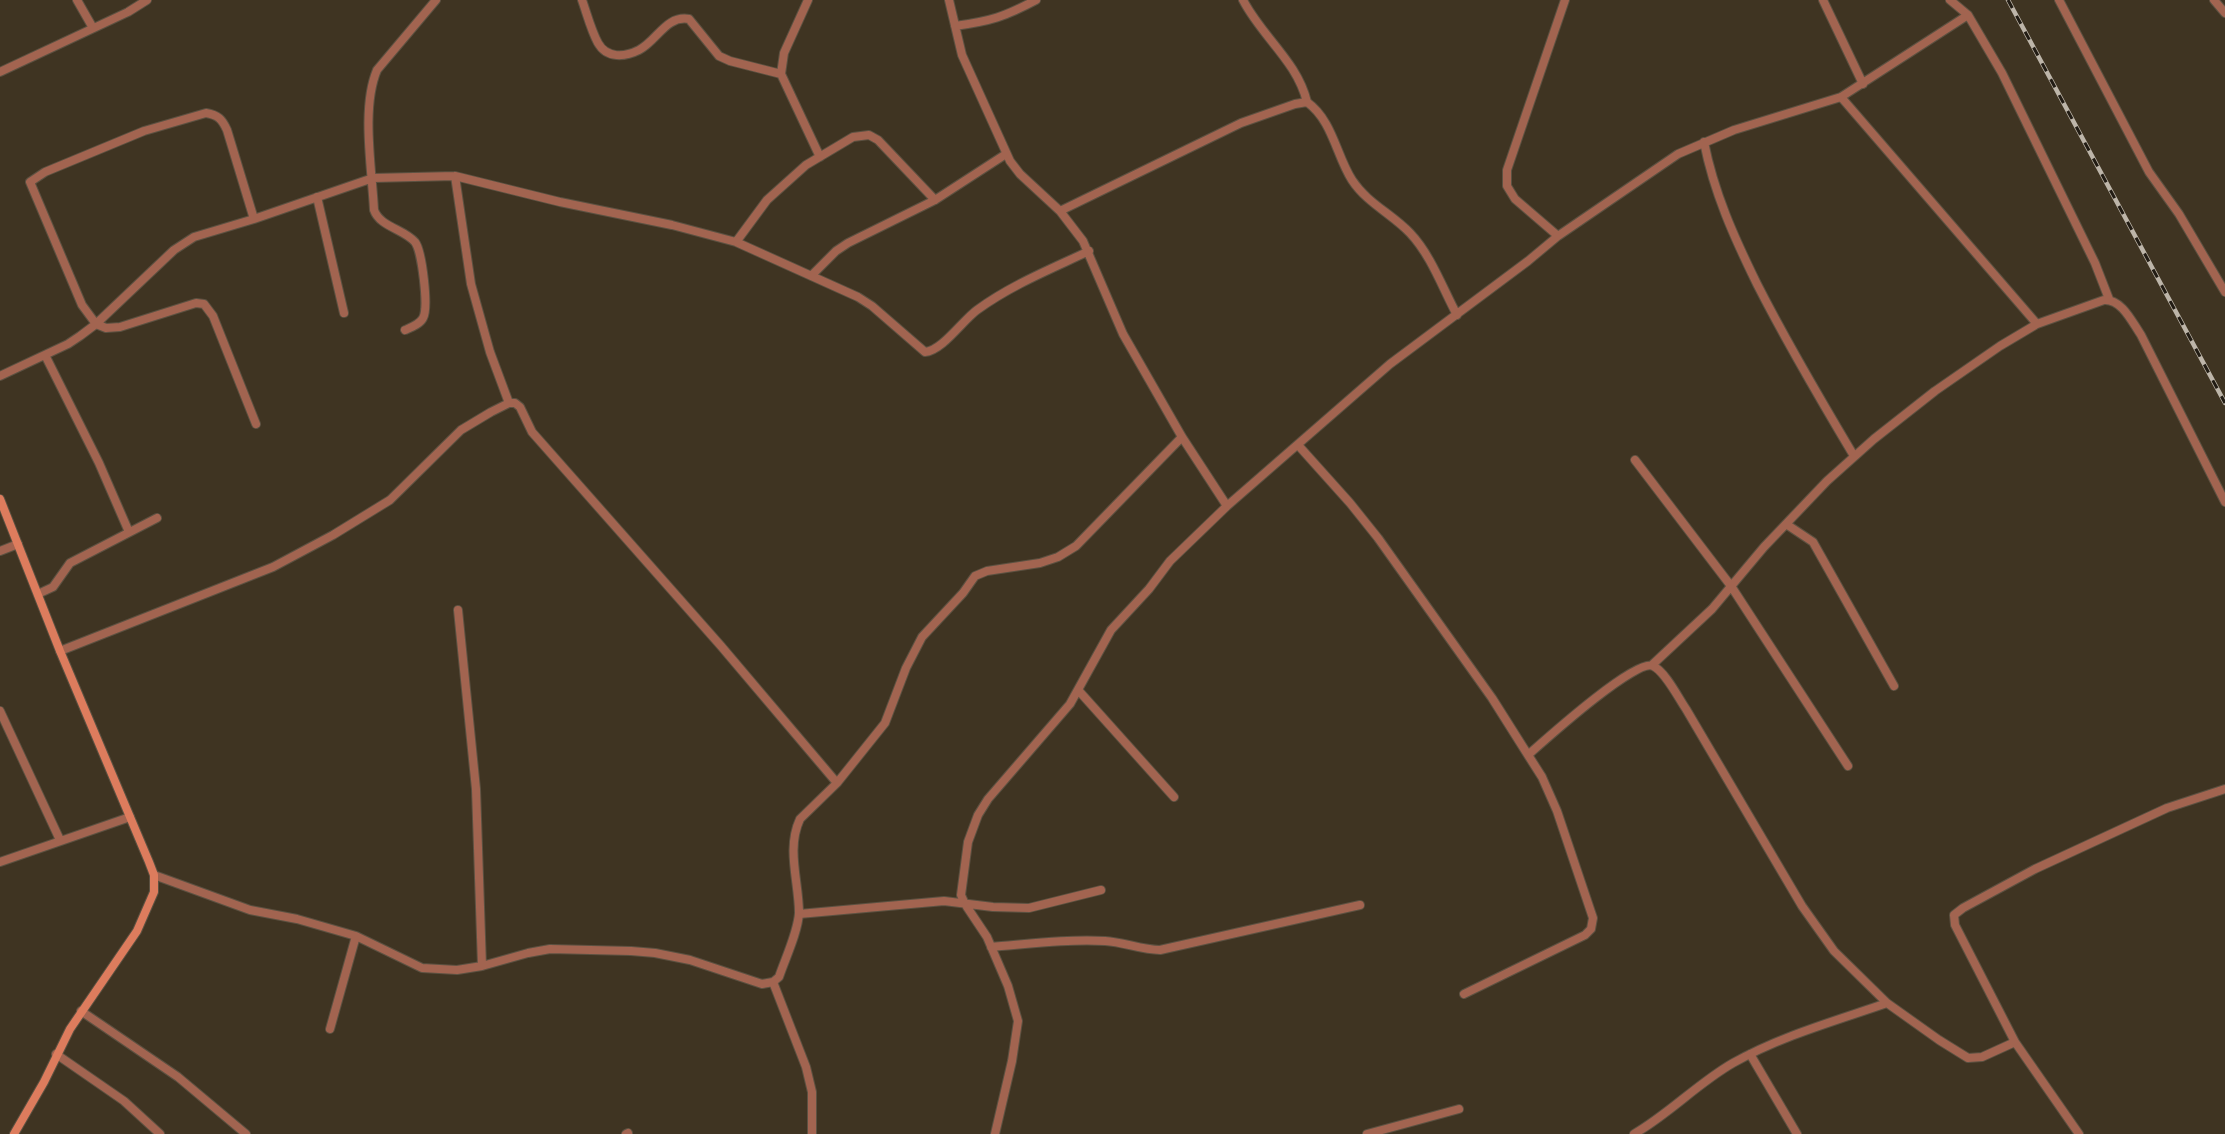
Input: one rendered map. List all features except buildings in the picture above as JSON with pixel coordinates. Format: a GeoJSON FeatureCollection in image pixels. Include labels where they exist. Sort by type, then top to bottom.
{"type":"FeatureCollection","features":[{"type":"Feature","properties":{"kind":"street"},"geometry":{"type":"LineString","coordinates":[[77,0],[94,28]]}},
{"type":"Feature","properties":{"kind":"street"},"geometry":{"type":"LineString","coordinates":[[0,72],[128,12],[147,0]]}},
{"type":"Feature","properties":{"kind":"street"},"geometry":{"type":"LineString","coordinates":[[405,330],[419,323],[424,317],[426,308],[420,253],[411,238],[376,215],[368,116],[372,81],[377,70],[436,0]]}},
{"type":"Feature","properties":{"kind":"street"},"geometry":{"type":"LineString","coordinates":[[582,0],[599,45],[607,53],[616,56],[640,50],[670,23],[681,18],[690,19],[719,56],[730,61],[781,74]]}},
{"type":"Feature","properties":{"kind":"street"},"geometry":{"type":"LineString","coordinates":[[808,0],[784,53],[781,74],[820,157]]}},
{"type":"Feature","properties":{"kind":"street"},"geometry":{"type":"LineString","coordinates":[[949,0],[966,66],[1006,154],[1020,174],[1060,210],[1089,251],[1123,334],[1182,436],[1227,506]]}},
{"type":"Feature","properties":{"kind":"street"},"geometry":{"type":"LineString","coordinates":[[955,26],[992,21],[1006,16],[1036,0]]}},
{"type":"Feature","properties":{"kind":"street"},"geometry":{"type":"LineString","coordinates":[[1243,0],[1262,29],[1291,64],[1304,89],[1307,102],[1315,108],[1324,120],[1346,169],[1359,189],[1411,234],[1427,259],[1456,315]]}},
{"type":"Feature","properties":{"kind":"street"},"geometry":{"type":"LineString","coordinates":[[1558,236],[1514,199],[1507,186],[1507,170],[1565,0]]}},
{"type":"Feature","properties":{"kind":"street"},"geometry":{"type":"LineString","coordinates":[[1824,0],[1863,84]]}},
{"type":"Feature","properties":{"kind":"street"},"geometry":{"type":"LineString","coordinates":[[1950,0],[1968,16],[1980,33],[2002,73],[2095,263],[2109,300]]}},
{"type":"Feature","properties":{"kind":"street"},"geometry":{"type":"LineString","coordinates":[[2059,0],[2149,172],[2179,214],[2225,292]]}},
{"type":"Feature","properties":{"kind":"street"},"geometry":{"type":"LineString","coordinates":[[2214,0],[2225,14]]}},
{"type":"Feature","properties":{"kind":"street"},"geometry":{"type":"LineString","coordinates":[[995,1134],[1012,1061],[1018,1020],[1008,986],[982,927],[965,904],[961,887],[968,842],[978,815],[1000,783],[1070,704],[1111,630],[1149,589],[1170,561],[1227,506],[1390,364],[1558,236],[1678,154],[1704,142],[1770,118],[1841,97],[1968,16]]}},
{"type":"Feature","properties":{"kind":"street"},"geometry":{"type":"LineString","coordinates":[[1841,97],[2037,324]]}},
{"type":"Feature","properties":{"kind":"street"},"geometry":{"type":"LineString","coordinates":[[1060,210],[1241,123],[1295,104],[1307,102]]}},
{"type":"Feature","properties":{"kind":"street"},"geometry":{"type":"LineString","coordinates":[[254,219],[227,130],[223,120],[216,114],[206,113],[144,131],[34,178],[30,182],[32,190],[82,305],[96,324],[106,328],[120,327],[196,303],[204,304],[213,316],[256,424]]}},
{"type":"Feature","properties":{"kind":"street"},"geometry":{"type":"LineString","coordinates":[[736,242],[777,190],[806,165],[853,138],[869,135],[878,140],[935,200]]}},
{"type":"Feature","properties":{"kind":"street"},"geometry":{"type":"LineString","coordinates":[[1704,142],[1712,177],[1733,234],[1782,333],[1854,456]]}},
{"type":"Feature","properties":{"kind":"street"},"geometry":{"type":"LineString","coordinates":[[811,276],[836,251],[848,243],[935,200],[1006,154]]}},
{"type":"Feature","properties":{"kind":"street"},"geometry":{"type":"LineString","coordinates":[[455,176],[471,284],[490,352],[509,403]]}},
{"type":"Feature","properties":{"kind":"street"},"geometry":{"type":"LineString","coordinates":[[0,376],[68,344],[96,324],[183,243],[194,237],[254,219],[373,178],[455,176],[560,202],[672,224],[736,242],[858,297],[872,306],[917,347],[925,352],[930,351],[945,340],[976,311],[1008,290],[1089,251]]}},
{"type":"Feature","properties":{"kind":"street"},"geometry":{"type":"LineString","coordinates":[[317,197],[344,314]]}},
{"type":"Feature","properties":{"kind":"street"},"geometry":{"type":"LineString","coordinates":[[1528,755],[1577,712],[1633,671],[1652,665],[1704,617],[1786,524],[1854,456],[1936,391],[2000,346],[2037,324],[2096,302],[2109,300],[2118,304],[2127,314],[2140,335],[2225,502]]}},
{"type":"Feature","properties":{"kind":"street"},"geometry":{"type":"LineString","coordinates":[[45,355],[99,463],[129,532]]}},
{"type":"Feature","properties":{"kind":"street"},"geometry":{"type":"LineString","coordinates":[[60,651],[273,567],[390,500],[461,430],[509,403],[515,403],[520,407],[532,432],[716,640],[837,783]]}},
{"type":"Feature","properties":{"kind":"street"},"geometry":{"type":"LineString","coordinates":[[154,875],[250,910],[297,919],[356,936],[422,968],[457,970],[482,966],[513,956],[550,949],[631,951],[655,952],[690,960],[762,984],[773,982],[779,978],[799,914],[794,847],[797,827],[800,819],[837,783],[885,722],[906,668],[922,637],[963,593],[975,576],[987,571],[1040,563],[1058,556],[1076,546],[1182,436]]}},
{"type":"Feature","properties":{"kind":"street"},"geometry":{"type":"LineString","coordinates":[[1298,445],[1350,503],[1378,538],[1492,698],[1542,777],[1560,820],[1593,918],[1591,929],[1580,938],[1464,994]]}},
{"type":"Feature","properties":{"kind":"street"},"geometry":{"type":"LineString","coordinates":[[1635,460],[1731,586],[1848,766]]}},
{"type":"Feature","properties":{"kind":"street"},"geometry":{"type":"LineString","coordinates":[[0,499],[60,651],[154,875],[154,892],[137,932],[82,1011],[56,1054],[44,1082],[14,1134]]}},
{"type":"Feature","properties":{"kind":"street"},"geometry":{"type":"LineString","coordinates":[[38,594],[53,587],[63,569],[70,563],[157,518]]}},
{"type":"Feature","properties":{"kind":"street"},"geometry":{"type":"LineString","coordinates":[[1786,524],[1813,542],[1894,686]]}},
{"type":"Feature","properties":{"kind":"street"},"geometry":{"type":"LineString","coordinates":[[0,550],[18,544]]}},
{"type":"Feature","properties":{"kind":"street"},"geometry":{"type":"LineString","coordinates":[[458,610],[476,789],[482,966]]}},
{"type":"Feature","properties":{"kind":"street"},"geometry":{"type":"LineString","coordinates":[[1652,665],[1659,670],[1686,710],[1816,928],[1834,951],[1887,1003],[1939,1040],[1968,1058],[1982,1057],[2015,1042]]}},
{"type":"Feature","properties":{"kind":"street"},"geometry":{"type":"LineString","coordinates":[[1078,691],[1174,797]]}},
{"type":"Feature","properties":{"kind":"street"},"geometry":{"type":"LineString","coordinates":[[0,711],[60,840]]}},
{"type":"Feature","properties":{"kind":"street"},"geometry":{"type":"LineString","coordinates":[[2079,1134],[2015,1042],[1955,925],[1954,915],[1956,912],[2035,869],[2167,808],[2225,789]]}},
{"type":"Feature","properties":{"kind":"street"},"geometry":{"type":"LineString","coordinates":[[0,862],[130,817]]}},
{"type":"Feature","properties":{"kind":"street"},"geometry":{"type":"LineString","coordinates":[[799,914],[944,901],[965,904],[1029,908],[1101,890]]}},
{"type":"Feature","properties":{"kind":"street"},"geometry":{"type":"LineString","coordinates":[[991,947],[1089,940],[1108,941],[1147,950],[1160,950],[1360,905]]}},
{"type":"Feature","properties":{"kind":"street"},"geometry":{"type":"LineString","coordinates":[[330,1029],[356,936]]}},
{"type":"Feature","properties":{"kind":"street"},"geometry":{"type":"LineString","coordinates":[[773,982],[806,1067],[812,1092],[812,1134]]}},
{"type":"Feature","properties":{"kind":"street"},"geometry":{"type":"LineString","coordinates":[[1634,1134],[1731,1064],[1750,1054],[1789,1037],[1887,1003]]}},
{"type":"Feature","properties":{"kind":"street"},"geometry":{"type":"LineString","coordinates":[[82,1011],[178,1077],[246,1134]]}},
{"type":"Feature","properties":{"kind":"street"},"geometry":{"type":"LineString","coordinates":[[56,1054],[124,1101],[160,1134]]}},
{"type":"Feature","properties":{"kind":"street"},"geometry":{"type":"LineString","coordinates":[[1750,1054],[1797,1134]]}},
{"type":"Feature","properties":{"kind":"street"},"geometry":{"type":"LineString","coordinates":[[1367,1134],[1459,1109]]}},
{"type":"Feature","properties":{"kind":"railway"},"geometry":{"type":"LineString","coordinates":[[2008,0],[2225,403]]}}]}
